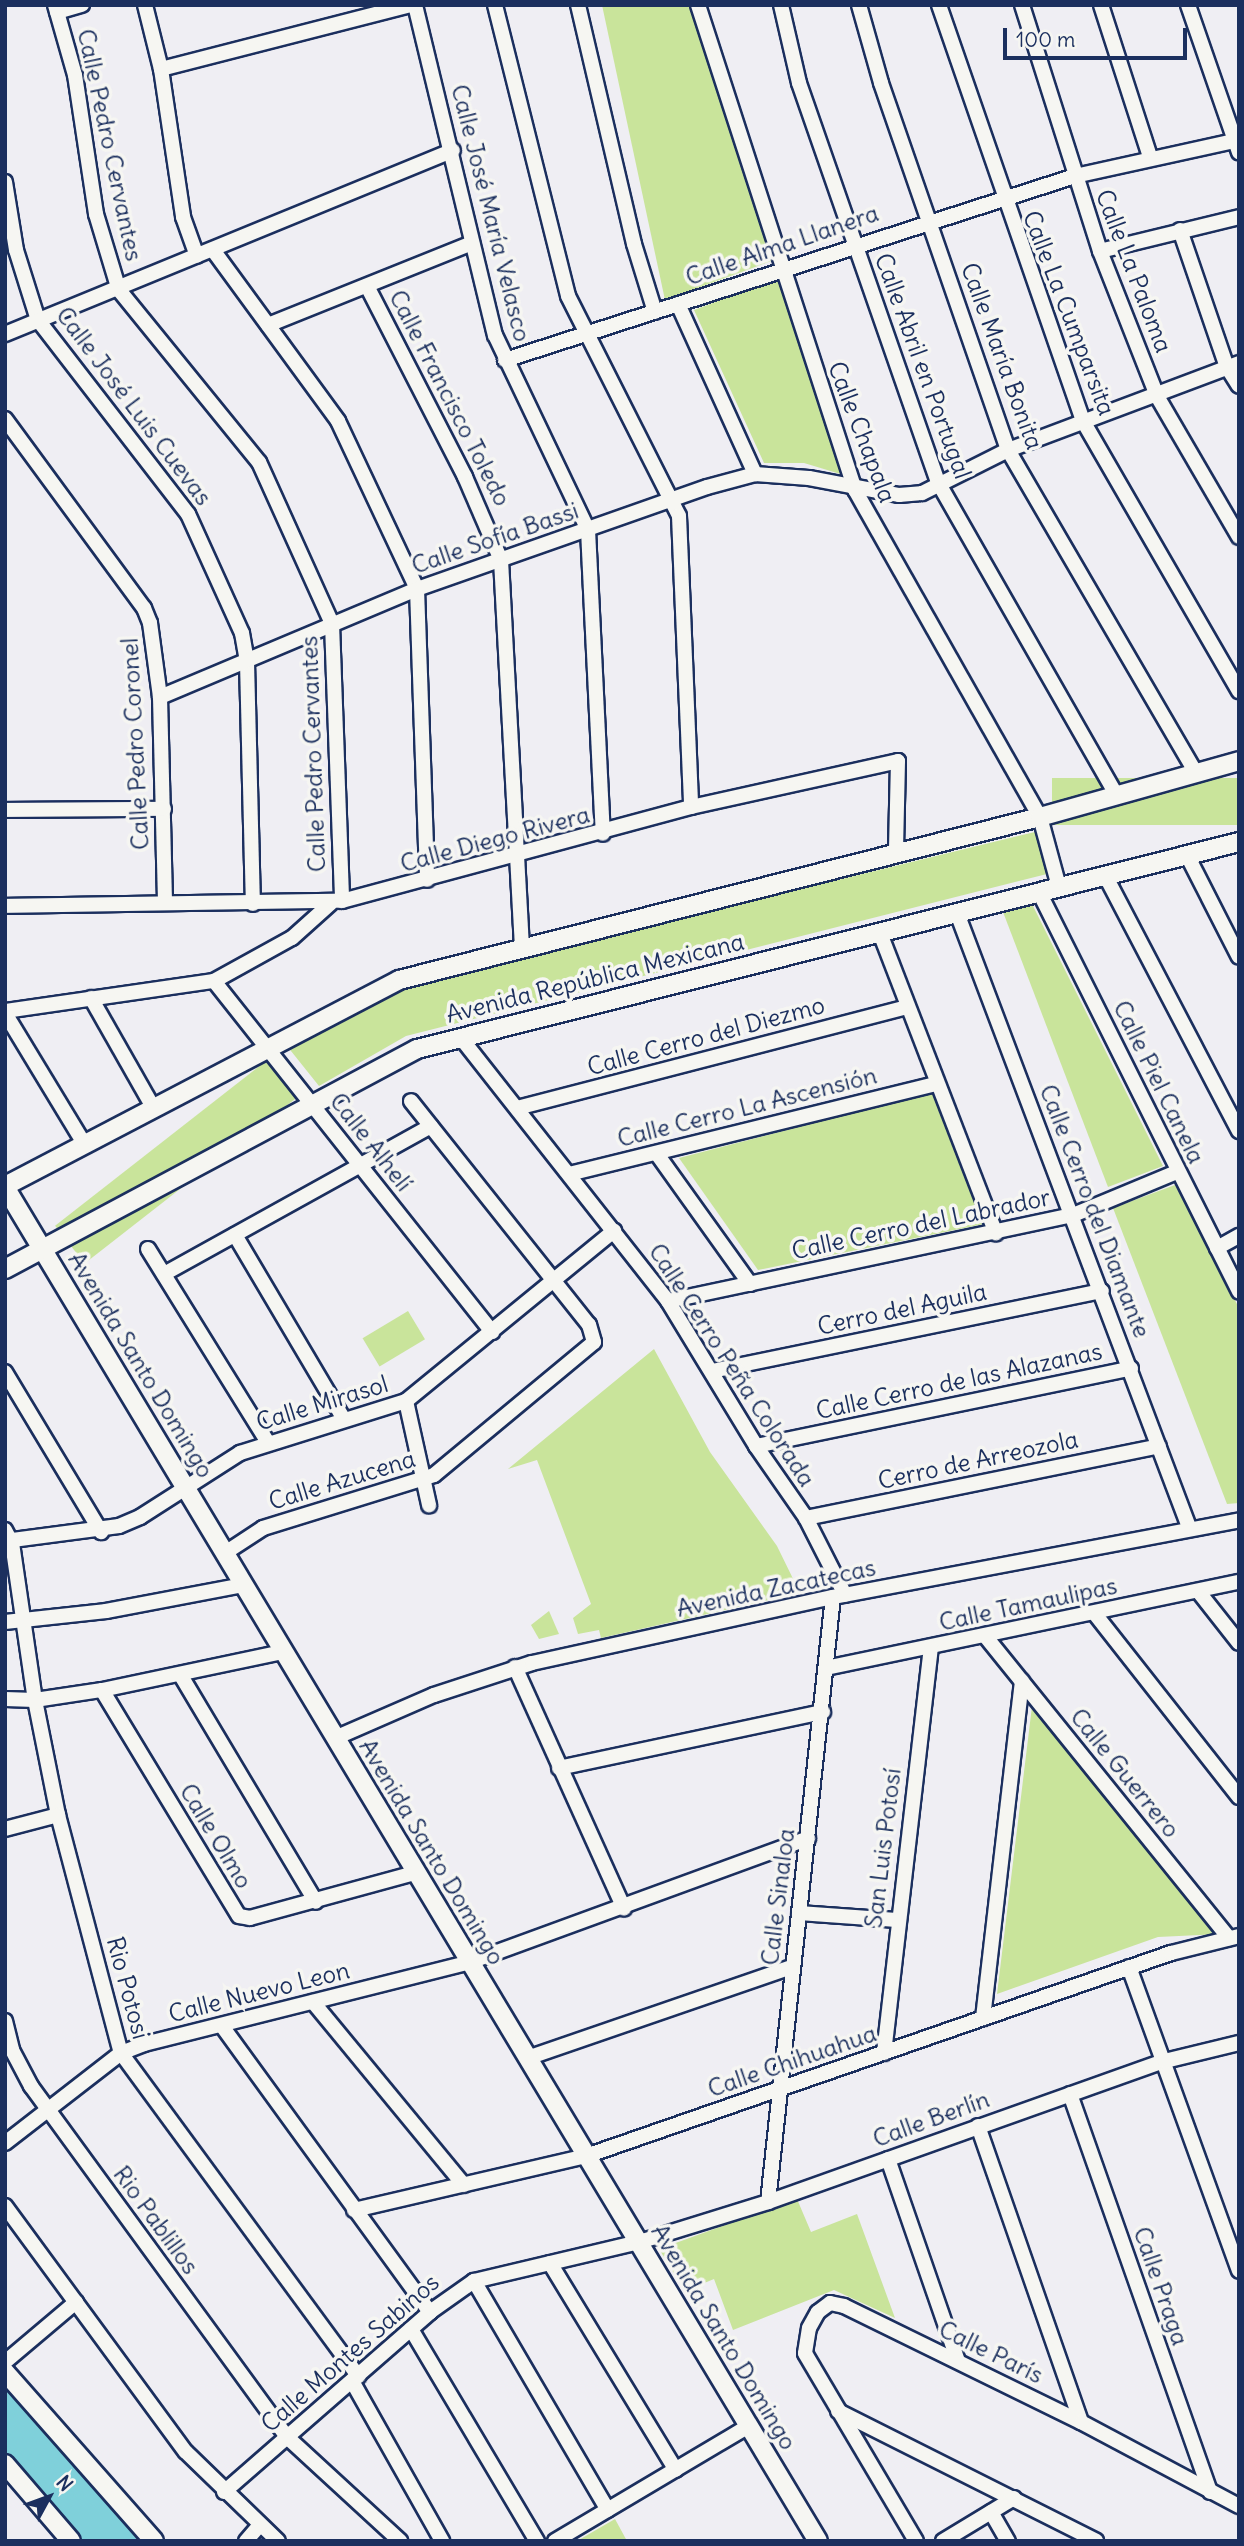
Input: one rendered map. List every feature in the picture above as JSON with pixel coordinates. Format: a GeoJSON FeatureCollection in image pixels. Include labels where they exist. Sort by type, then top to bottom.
{"type":"FeatureCollection","features":[{"type":"Feature","properties":{"kind":"main road","name":"Avenida República Mexicana"},"geometry":{"type":"LineString","coordinates":[[5,1187],[386,984],[896,851],[1040,817],[1239,761]]}},
{"type":"Feature","properties":{"kind":"main road","name":"Avenida República Mexicana"},"geometry":{"type":"LineString","coordinates":[[5,1269],[311,1103],[417,1049],[1239,842]]}},
{"type":"Feature","properties":{"kind":"main road","name":"Avenida Santo Domingo"},"geometry":{"type":"LineString","coordinates":[[5,1187],[818,2541]]}},
{"type":"Feature","properties":{"kind":"main road"},"geometry":{"type":"LineString","coordinates":[[5,2372],[154,2541]]}},
{"type":"Feature","properties":{"kind":"main road"},"geometry":{"type":"LineString","coordinates":[[5,2464],[71,2541]]}},
{"type":"Feature","properties":{"kind":"street"},"geometry":{"type":"LineString","coordinates":[[56,8],[82,5]]}},
{"type":"Feature","properties":{"kind":"street"},"geometry":{"type":"LineString","coordinates":[[145,5],[161,69],[183,217],[197,256]]}},
{"type":"Feature","properties":{"kind":"street"},"geometry":{"type":"LineString","coordinates":[[161,69],[413,5]]}},
{"type":"Feature","properties":{"kind":"street","name":"Calle José María Velasco"},"geometry":{"type":"LineString","coordinates":[[413,5],[453,150],[485,302],[505,360],[587,530],[603,834]]}},
{"type":"Feature","properties":{"kind":"street"},"geometry":{"type":"LineString","coordinates":[[495,5],[562,274],[585,335],[609,370],[679,516],[691,807]]}},
{"type":"Feature","properties":{"kind":"street"},"geometry":{"type":"LineString","coordinates":[[578,5],[634,244],[655,312]]}},
{"type":"Feature","properties":{"kind":"street","name":"Calle Chapala"},"geometry":{"type":"LineString","coordinates":[[698,5],[780,270],[855,490],[1040,817],[1059,887]]}},
{"type":"Feature","properties":{"kind":"street","name":"Calle Abril en Portugal"},"geometry":{"type":"LineString","coordinates":[[781,5],[792,61],[939,484],[1116,794]]}},
{"type":"Feature","properties":{"kind":"street","name":"Calle María Bonita"},"geometry":{"type":"LineString","coordinates":[[859,5],[1008,450],[1196,772]]}},
{"type":"Feature","properties":{"kind":"street","name":"Calle La Cumparsita"},"geometry":{"type":"LineString","coordinates":[[939,5],[1003,200],[1083,421],[1239,691]]}},
{"type":"Feature","properties":{"kind":"street","name":"Calle La Paloma"},"geometry":{"type":"LineString","coordinates":[[1022,5],[1100,251],[1157,396],[1239,537]]}},
{"type":"Feature","properties":{"kind":"street"},"geometry":{"type":"LineString","coordinates":[[1101,5],[1150,157]]}},
{"type":"Feature","properties":{"kind":"street"},"geometry":{"type":"LineString","coordinates":[[1188,5],[1238,144]]}},
{"type":"Feature","properties":{"kind":"street","name":"Calle Pedro Cervantes"},"geometry":{"type":"LineString","coordinates":[[56,8],[75,75],[96,214],[119,290],[259,462],[332,624],[336,902]]}},
{"type":"Feature","properties":{"kind":"street","name":"Calle Alma Llanera"},"geometry":{"type":"LineString","coordinates":[[505,360],[854,244],[1075,176],[1150,157],[1238,144]]}},
{"type":"Feature","properties":{"kind":"street"},"geometry":{"type":"LineString","coordinates":[[5,334],[119,290],[453,150]]}},
{"type":"Feature","properties":{"kind":"street","name":"Calle José Luis Cuevas"},"geometry":{"type":"LineString","coordinates":[[5,182],[18,261],[38,320],[192,521],[242,633],[247,662],[253,904]]}},
{"type":"Feature","properties":{"kind":"street"},"geometry":{"type":"LineString","coordinates":[[1100,251],[1239,217]]}},
{"type":"Feature","properties":{"kind":"street"},"geometry":{"type":"LineString","coordinates":[[1180,230],[1239,386]]}},
{"type":"Feature","properties":{"kind":"street"},"geometry":{"type":"LineString","coordinates":[[268,325],[472,243]]}},
{"type":"Feature","properties":{"kind":"street"},"geometry":{"type":"LineString","coordinates":[[213,250],[338,421],[417,589],[427,880]]}},
{"type":"Feature","properties":{"kind":"street","name":"Calle Francisco Toledo"},"geometry":{"type":"LineString","coordinates":[[367,286],[459,465],[501,561],[522,949]]}},
{"type":"Feature","properties":{"kind":"street"},"geometry":{"type":"LineString","coordinates":[[678,304],[755,474]]}},
{"type":"Feature","properties":{"kind":"street","name":"Calle Sofía Bassi"},"geometry":{"type":"LineString","coordinates":[[160,697],[417,589],[673,499],[755,474],[809,478],[855,490],[899,495],[939,484],[1008,450],[1157,396],[1233,365]]}},
{"type":"Feature","properties":{"kind":"street","name":"Calle Pedro Coronel"},"geometry":{"type":"LineString","coordinates":[[5,419],[144,608],[152,632],[160,697],[165,903]]}},
{"type":"Feature","properties":{"kind":"street","name":"Calle Diego Rivera"},"geometry":{"type":"LineString","coordinates":[[5,906],[336,902],[517,858],[691,807],[898,761],[896,851]]}},
{"type":"Feature","properties":{"kind":"street"},"geometry":{"type":"LineString","coordinates":[[5,810],[164,809]]}},
{"type":"Feature","properties":{"kind":"street"},"geometry":{"type":"LineString","coordinates":[[1186,855],[1239,957]]}},
{"type":"Feature","properties":{"kind":"street"},"geometry":{"type":"LineString","coordinates":[[1105,875],[1239,1131]]}},
{"type":"Feature","properties":{"kind":"street","name":"Calle Piel Canela"},"geometry":{"type":"LineString","coordinates":[[1040,892],[1239,1292]]}},
{"type":"Feature","properties":{"kind":"street"},"geometry":{"type":"LineString","coordinates":[[85,1145],[5,1012],[214,981],[292,938],[336,902]]}},
{"type":"Feature","properties":{"kind":"street","name":"Calle Cerro del Diamante"},"geometry":{"type":"LineString","coordinates":[[957,913],[1189,1527]]}},
{"type":"Feature","properties":{"kind":"street"},"geometry":{"type":"LineString","coordinates":[[880,933],[936,1084],[996,1233]]}},
{"type":"Feature","properties":{"kind":"street","name":"Calle Alhelí"},"geometry":{"type":"LineString","coordinates":[[214,981],[492,1332]]}},
{"type":"Feature","properties":{"kind":"street"},"geometry":{"type":"LineString","coordinates":[[91,998],[153,1107]]}},
{"type":"Feature","properties":{"kind":"street","name":"Calle Cerro del Diezmo"},"geometry":{"type":"LineString","coordinates":[[517,1108],[907,1007]]}},
{"type":"Feature","properties":{"kind":"street","name":"Calle Cerro Peña Colorada"},"geometry":{"type":"LineString","coordinates":[[461,1038],[668,1301],[756,1447],[806,1518],[839,1596]]}},
{"type":"Feature","properties":{"kind":"street","name":"Calle Cerro La Ascensión"},"geometry":{"type":"LineString","coordinates":[[569,1174],[936,1084]]}},
{"type":"Feature","properties":{"kind":"street"},"geometry":{"type":"LineString","coordinates":[[411,1101],[554,1280]]}},
{"type":"Feature","properties":{"kind":"street"},"geometry":{"type":"LineString","coordinates":[[164,1274],[431,1126]]}},
{"type":"Feature","properties":{"kind":"street"},"geometry":{"type":"LineString","coordinates":[[657,1154],[750,1284]]}},
{"type":"Feature","properties":{"kind":"street","name":"Calle Cerro del Labrador"},"geometry":{"type":"LineString","coordinates":[[668,1301],[1073,1215],[1177,1172]]}},
{"type":"Feature","properties":{"kind":"street","name":"Calle Mirasol"},"geometry":{"type":"LineString","coordinates":[[8,1538],[101,1532],[140,1517],[219,1464],[267,1441],[406,1401],[614,1231]]}},
{"type":"Feature","properties":{"kind":"street"},"geometry":{"type":"LineString","coordinates":[[235,1235],[344,1419]]}},
{"type":"Feature","properties":{"kind":"street"},"geometry":{"type":"LineString","coordinates":[[1217,1248],[1239,1236]]}},
{"type":"Feature","properties":{"kind":"street"},"geometry":{"type":"LineString","coordinates":[[148,1249],[267,1441]]}},
{"type":"Feature","properties":{"kind":"street","name":"Calle Azucena"},"geometry":{"type":"LineString","coordinates":[[225,1553],[271,1525],[423,1479],[465,1454],[592,1347],[594,1337],[554,1280]]}},
{"type":"Feature","properties":{"kind":"street","name":"Cerro del Aguila"},"geometry":{"type":"LineString","coordinates":[[712,1371],[1102,1291]]}},
{"type":"Feature","properties":{"kind":"street","name":"Calle Cerro de las Alazanas"},"geometry":{"type":"LineString","coordinates":[[756,1447],[1131,1368]]}},
{"type":"Feature","properties":{"kind":"street"},"geometry":{"type":"LineString","coordinates":[[5,1372],[101,1532]]}},
{"type":"Feature","properties":{"kind":"street"},"geometry":{"type":"LineString","coordinates":[[406,1401],[429,1505]]}},
{"type":"Feature","properties":{"kind":"street","name":"Cerro de Arreozola"},"geometry":{"type":"LineString","coordinates":[[806,1518],[1159,1446]]}},
{"type":"Feature","properties":{"kind":"street","name":"Avenida Zacatecas"},"geometry":{"type":"LineString","coordinates":[[335,1738],[434,1695],[515,1667],[839,1596],[1189,1527],[1239,1520]]}},
{"type":"Feature","properties":{"kind":"street","name":"Rio Potosi"},"geometry":{"type":"LineString","coordinates":[[8,1538],[24,1623],[34,1700],[58,1815],[121,2053],[355,2379],[436,2537]]}},
{"type":"Feature","properties":{"kind":"street","name":"Calle Tamaulipas"},"geometry":{"type":"LineString","coordinates":[[825,1668],[986,1637],[1239,1582]]}},
{"type":"Feature","properties":{"kind":"street"},"geometry":{"type":"LineString","coordinates":[[5,1622],[24,1623],[243,1585]]}},
{"type":"Feature","properties":{"kind":"street"},"geometry":{"type":"LineString","coordinates":[[1198,1591],[1239,1643]]}},
{"type":"Feature","properties":{"kind":"street","name":"Calle Sinaloa"},"geometry":{"type":"LineString","coordinates":[[768,2202],[782,2089],[792,1967],[823,1712],[825,1668],[839,1596]]}},
{"type":"Feature","properties":{"kind":"street"},"geometry":{"type":"LineString","coordinates":[[1095,1614],[1239,1797]]}},
{"type":"Feature","properties":{"kind":"street","name":"Calle Guerrero"},"geometry":{"type":"LineString","coordinates":[[986,1637],[1234,1937]]}},
{"type":"Feature","properties":{"kind":"street","name":"San Luis Potosí"},"geometry":{"type":"LineString","coordinates":[[884,2053],[897,1920],[931,1648]]}},
{"type":"Feature","properties":{"kind":"street"},"geometry":{"type":"LineString","coordinates":[[5,1699],[34,1700],[102,1690],[283,1652]]}},
{"type":"Feature","properties":{"kind":"street"},"geometry":{"type":"LineString","coordinates":[[515,1667],[624,1908]]}},
{"type":"Feature","properties":{"kind":"street"},"geometry":{"type":"LineString","coordinates":[[180,1674],[316,1902]]}},
{"type":"Feature","properties":{"kind":"street"},"geometry":{"type":"LineString","coordinates":[[983,2018],[1022,1681]]}},
{"type":"Feature","properties":{"kind":"street","name":"Calle Olmo"},"geometry":{"type":"LineString","coordinates":[[102,1690],[239,1916],[250,1919],[418,1872]]}},
{"type":"Feature","properties":{"kind":"street"},"geometry":{"type":"LineString","coordinates":[[559,1768],[823,1712]]}},
{"type":"Feature","properties":{"kind":"street"},"geometry":{"type":"LineString","coordinates":[[5,1829],[58,1815]]}},
{"type":"Feature","properties":{"kind":"street","name":"Calle Nuevo Leon"},"geometry":{"type":"LineString","coordinates":[[5,2144],[121,2053],[470,1962],[624,1908],[808,1838]]}},
{"type":"Feature","properties":{"kind":"street"},"geometry":{"type":"LineString","coordinates":[[799,1913],[897,1920]]}},
{"type":"Feature","properties":{"kind":"street","name":"Calle Chihuahua"},"geometry":{"type":"LineString","coordinates":[[354,2210],[586,2156],[1129,1967],[1234,1937]]}},
{"type":"Feature","properties":{"kind":"street"},"geometry":{"type":"LineString","coordinates":[[527,2058],[792,1967]]}},
{"type":"Feature","properties":{"kind":"street"},"geometry":{"type":"LineString","coordinates":[[1129,1967],[1239,2271]]}},
{"type":"Feature","properties":{"kind":"street"},"geometry":{"type":"LineString","coordinates":[[313,2002],[464,2185]]}},
{"type":"Feature","properties":{"kind":"street","name":"Rio Pablillos"},"geometry":{"type":"LineString","coordinates":[[5,2021],[21,2072],[47,2111],[287,2437],[400,2541]]}},
{"type":"Feature","properties":{"kind":"street"},"geometry":{"type":"LineString","coordinates":[[222,2026],[430,2312]]}},
{"type":"Feature","properties":{"kind":"street","name":"Calle Berlín"},"geometry":{"type":"LineString","coordinates":[[639,2242],[768,2202],[1165,2061],[1239,2043]]}},
{"type":"Feature","properties":{"kind":"street","name":"Calle Praga"},"geometry":{"type":"LineString","coordinates":[[1070,2094],[1210,2492]]}},
{"type":"Feature","properties":{"kind":"street"},"geometry":{"type":"LineString","coordinates":[[978,2126],[1081,2422]]}},
{"type":"Feature","properties":{"kind":"street"},"geometry":{"type":"LineString","coordinates":[[888,2159],[958,2361]]}},
{"type":"Feature","properties":{"kind":"street"},"geometry":{"type":"LineString","coordinates":[[5,2206],[186,2452],[224,2492],[278,2541]]}},
{"type":"Feature","properties":{"kind":"street","name":"Calle Montes Sabinos"},"geometry":{"type":"LineString","coordinates":[[224,2492],[430,2312],[474,2281],[639,2242]]}},
{"type":"Feature","properties":{"kind":"street"},"geometry":{"type":"LineString","coordinates":[[550,2263],[676,2470]]}},
{"type":"Feature","properties":{"kind":"street"},"geometry":{"type":"LineString","coordinates":[[474,2281],[608,2510]]}},
{"type":"Feature","properties":{"kind":"street"},"geometry":{"type":"LineString","coordinates":[[5,2362],[76,2302]]}},
{"type":"Feature","properties":{"kind":"street","name":"Calle París"},"geometry":{"type":"LineString","coordinates":[[836,2410],[803,2345],[818,2312],[830,2303],[958,2361],[1081,2422],[1239,2506]]}},
{"type":"Feature","properties":{"kind":"street"},"geometry":{"type":"LineString","coordinates":[[411,2329],[537,2541]]}},
{"type":"Feature","properties":{"kind":"street"},"geometry":{"type":"LineString","coordinates":[[836,2410],[1096,2541]]}},
{"type":"Feature","properties":{"kind":"street"},"geometry":{"type":"LineString","coordinates":[[836,2410],[916,2541]]}},
{"type":"Feature","properties":{"kind":"street"},"geometry":{"type":"LineString","coordinates":[[555,2541],[749,2426]]}},
{"type":"Feature","properties":{"kind":"street"},"geometry":{"type":"LineString","coordinates":[[943,2541],[1014,2498]]}},
{"type":"Feature","properties":{"kind":"street"},"geometry":{"type":"LineString","coordinates":[[991,2512],[1008,2541]]}},
{"type":"Feature","properties":{"kind":"street"},"geometry":{"type":"LineString","coordinates":[[246,2541],[260,2525]]}},
{"type":"Feature","properties":{"kind":"green space"},"geometry":{"type":"Polygon","coordinates":[[[602,5],[696,5],[774,260],[665,300],[602,5]]]}},
{"type":"Feature","properties":{"kind":"green space"},"geometry":{"type":"Polygon","coordinates":[[[780,278],[847,476],[804,463],[764,463],[694,310],[780,278]]]}},
{"type":"Feature","properties":{"kind":"green space"},"geometry":{"type":"Polygon","coordinates":[[[1052,778],[1239,778],[1239,825],[1052,825],[1052,778]]]}},
{"type":"Feature","properties":{"kind":"green space"},"geometry":{"type":"Polygon","coordinates":[[[1039,831],[1047,874],[406,1036],[319,1086],[287,1046],[394,988],[1039,831]]]}},
{"type":"Feature","properties":{"kind":"green space"},"geometry":{"type":"Polygon","coordinates":[[[1031,902],[1163,1166],[1108,1187],[1003,912],[1031,902]]]}},
{"type":"Feature","properties":{"kind":"green space"},"geometry":{"type":"Polygon","coordinates":[[[271,1057],[301,1095],[85,1264],[55,1226],[271,1057]]]}},
{"type":"Feature","properties":{"kind":"green space"},"geometry":{"type":"Polygon","coordinates":[[[934,1092],[984,1224],[758,1270],[679,1158],[934,1092]]]}},
{"type":"Feature","properties":{"kind":"green space"},"geometry":{"type":"Polygon","coordinates":[[[1175,1185],[1239,1308],[1239,1503],[1227,1504],[1113,1208],[1175,1185]]]}},
{"type":"Feature","properties":{"kind":"green space"},"geometry":{"type":"Polygon","coordinates":[[[408,1311],[425,1339],[380,1367],[363,1338],[408,1311]]]}},
{"type":"Feature","properties":{"kind":"green space"},"geometry":{"type":"Polygon","coordinates":[[[654,1349],[710,1452],[777,1546],[800,1593],[601,1638],[599,1630],[578,1634],[573,1618],[591,1604],[537,1460],[508,1469],[654,1349]]]}},
{"type":"Feature","properties":{"kind":"green space"},"geometry":{"type":"Polygon","coordinates":[[[549,1611],[559,1634],[539,1639],[531,1625],[549,1611]]]}},
{"type":"Feature","properties":{"kind":"green space"},"geometry":{"type":"Polygon","coordinates":[[[1033,1698],[1221,1934],[1158,1937],[997,1994],[1033,1698]]]}},
{"type":"Feature","properties":{"kind":"green space"},"geometry":{"type":"Polygon","coordinates":[[[797,2199],[811,2232],[857,2214],[895,2318],[834,2290],[733,2330],[714,2279],[685,2291],[659,2249],[797,2199]]]}},
{"type":"Feature","properties":{"kind":"green space"},"geometry":{"type":"Polygon","coordinates":[[[615,2519],[627,2541],[577,2541],[615,2519]]]}},
{"type":"Feature","properties":{"kind":"water"},"geometry":{"type":"Polygon","coordinates":[[[5,2372],[154,2541],[71,2541],[5,2464],[5,2372]]]}}]}
